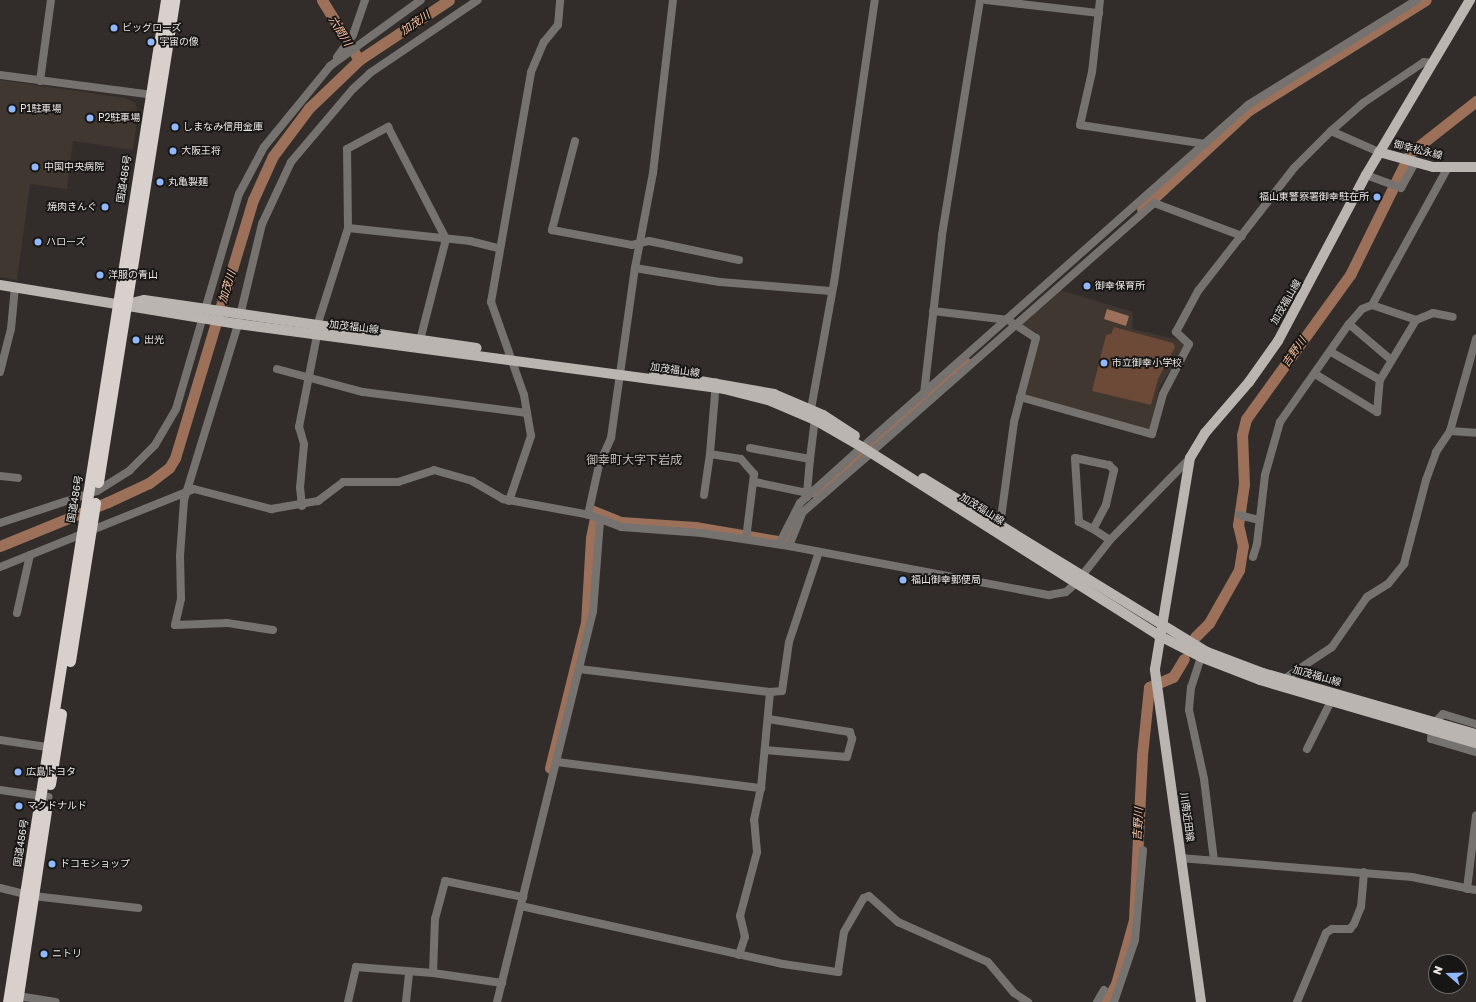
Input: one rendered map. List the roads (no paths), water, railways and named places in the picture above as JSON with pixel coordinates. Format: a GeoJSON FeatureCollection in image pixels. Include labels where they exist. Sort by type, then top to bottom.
{"type":"FeatureCollection","features":[{"type":"Feature","properties":{"kind":"highway","name":"国道486号"},"geometry":{"type":"LineString","coordinates":[[8,1002],[29,895],[93,492],[166,0]]}},
{"type":"Feature","properties":{"kind":"highway","name":"国道486号"},"geometry":{"type":"LineString","coordinates":[[153,95],[174,0]]}},
{"type":"Feature","properties":{"kind":"highway","name":"国道486号"},"geometry":{"type":"LineString","coordinates":[[18,999],[29,895]]}},
{"type":"Feature","properties":{"kind":"main road","name":"加茂福山線"},"geometry":{"type":"LineString","coordinates":[[1158,635],[1190,458],[1205,433],[1249,382],[1278,341],[1366,175],[1431,63],[1470,0]]}},
{"type":"Feature","properties":{"kind":"main road","name":"御幸松永線"},"geometry":{"type":"LineString","coordinates":[[1379,152],[1408,161],[1448,169],[1476,167]]}},
{"type":"Feature","properties":{"kind":"main road","name":"加茂福山線"},"geometry":{"type":"LineString","coordinates":[[0,285],[122,303],[144,300],[204,314],[236,319],[620,371],[774,394],[811,410],[869,448],[1079,579],[1216,656],[1433,726],[1476,743]]}},
{"type":"Feature","properties":{"kind":"main road","name":"加茂福山線"},"geometry":{"type":"LineString","coordinates":[[317,330],[420,340],[509,356]]}},
{"type":"Feature","properties":{"kind":"main road","name":"加茂福山線"},"geometry":{"type":"LineString","coordinates":[[716,385],[768,400],[815,420],[869,448],[1000,525],[1158,635],[1201,657],[1260,680],[1331,701],[1433,726],[1476,734]]}},
{"type":"Feature","properties":{"kind":"main road","name":"川南近田線"},"geometry":{"type":"LineString","coordinates":[[1158,635],[1155,683],[1201,1002]]}},
{"type":"Feature","properties":{"kind":"street"},"geometry":{"type":"LineString","coordinates":[[40,80],[51,0]]}},
{"type":"Feature","properties":{"kind":"street"},"geometry":{"type":"LineString","coordinates":[[0,523],[93,492],[130,470],[155,445],[168,424],[189,370],[239,194],[264,147],[330,66],[353,35],[365,0]]}},
{"type":"Feature","properties":{"kind":"street"},"geometry":{"type":"LineString","coordinates":[[330,66],[421,0]]}},
{"type":"Feature","properties":{"kind":"street"},"geometry":{"type":"LineString","coordinates":[[273,630],[227,623],[175,625],[182,599],[180,556],[186,491],[262,224],[291,162],[370,73],[478,0]]}},
{"type":"Feature","properties":{"kind":"street"},"geometry":{"type":"LineString","coordinates":[[509,501],[517,470],[528,449],[531,436],[527,413],[491,302],[499,248],[531,72],[544,42],[558,25],[560,0]]}},
{"type":"Feature","properties":{"kind":"street"},"geometry":{"type":"LineString","coordinates":[[497,1002],[498,983],[521,906],[593,612],[594,517],[599,466],[612,438],[635,268],[654,173],[673,0]]}},
{"type":"Feature","properties":{"kind":"street"},"geometry":{"type":"LineString","coordinates":[[789,546],[809,499],[810,459],[815,420],[811,410],[831,291],[875,0]]}},
{"type":"Feature","properties":{"kind":"street"},"geometry":{"type":"LineString","coordinates":[[924,394],[934,311],[980,0]]}},
{"type":"Feature","properties":{"kind":"street"},"geometry":{"type":"LineString","coordinates":[[986,0],[1099,13]]}},
{"type":"Feature","properties":{"kind":"street"},"geometry":{"type":"LineString","coordinates":[[1100,0],[1092,72],[1080,125],[1206,144]]}},
{"type":"Feature","properties":{"kind":"street"},"geometry":{"type":"LineString","coordinates":[[869,448],[924,394],[1012,323],[1248,105],[1417,0]]}},
{"type":"Feature","properties":{"kind":"street"},"geometry":{"type":"LineString","coordinates":[[1020,397],[1152,434],[1163,394],[1189,344],[1176,332],[1198,291],[1294,168],[1332,131],[1369,99],[1424,62],[1431,63]]}},
{"type":"Feature","properties":{"kind":"street"},"geometry":{"type":"LineString","coordinates":[[0,75],[153,95]]}},
{"type":"Feature","properties":{"kind":"street"},"geometry":{"type":"LineString","coordinates":[[302,506],[304,444],[299,427],[317,330],[348,228],[347,149],[388,127],[446,239],[420,340]]}},
{"type":"Feature","properties":{"kind":"street"},"geometry":{"type":"LineString","coordinates":[[1332,131],[1379,152]]}},
{"type":"Feature","properties":{"kind":"street"},"geometry":{"type":"LineString","coordinates":[[576,141],[552,230],[632,245],[649,241],[738,260]]}},
{"type":"Feature","properties":{"kind":"street"},"geometry":{"type":"LineString","coordinates":[[1366,175],[1393,186],[1405,184],[1408,161]]}},
{"type":"Feature","properties":{"kind":"street"},"geometry":{"type":"LineString","coordinates":[[1253,557],[1274,436],[1280,422],[1349,324],[1362,309],[1372,305],[1448,169]]}},
{"type":"Feature","properties":{"kind":"street"},"geometry":{"type":"LineString","coordinates":[[780,543],[809,499],[1012,323],[1154,203],[1242,236]]}},
{"type":"Feature","properties":{"kind":"street"},"geometry":{"type":"LineString","coordinates":[[348,228],[446,239],[499,248]]}},
{"type":"Feature","properties":{"kind":"street"},"geometry":{"type":"LineString","coordinates":[[635,268],[720,282],[831,291]]}},
{"type":"Feature","properties":{"kind":"street"},"geometry":{"type":"LineString","coordinates":[[0,372],[11,329],[15,287]]}},
{"type":"Feature","properties":{"kind":"street"},"geometry":{"type":"LineString","coordinates":[[1372,305],[1416,320]]}},
{"type":"Feature","properties":{"kind":"street"},"geometry":{"type":"LineString","coordinates":[[934,311],[1012,323],[1036,338],[1020,397],[1000,525]]}},
{"type":"Feature","properties":{"kind":"street"},"geometry":{"type":"LineString","coordinates":[[1315,374],[1377,412],[1380,380],[1390,359],[1416,320],[1433,313],[1453,317]]}},
{"type":"Feature","properties":{"kind":"street"},"geometry":{"type":"LineString","coordinates":[[1349,324],[1390,359]]}},
{"type":"Feature","properties":{"kind":"street"},"geometry":{"type":"LineString","coordinates":[[1284,679],[1332,647],[1367,597],[1388,584],[1404,564],[1426,480],[1436,452],[1450,431],[1476,338]]}},
{"type":"Feature","properties":{"kind":"street"},"geometry":{"type":"LineString","coordinates":[[1330,352],[1380,380]]}},
{"type":"Feature","properties":{"kind":"street"},"geometry":{"type":"LineString","coordinates":[[277,369],[308,380],[462,407],[527,413]]}},
{"type":"Feature","properties":{"kind":"street"},"geometry":{"type":"LineString","coordinates":[[704,495],[710,454],[716,385]]}},
{"type":"Feature","properties":{"kind":"street"},"geometry":{"type":"LineString","coordinates":[[1450,431],[1476,433]]}},
{"type":"Feature","properties":{"kind":"street"},"geometry":{"type":"LineString","coordinates":[[750,448],[810,459]]}},
{"type":"Feature","properties":{"kind":"street"},"geometry":{"type":"LineString","coordinates":[[710,454],[741,459],[754,474],[755,482],[746,537]]}},
{"type":"Feature","properties":{"kind":"street"},"geometry":{"type":"LineString","coordinates":[[1094,529],[1106,505],[1114,470],[1108,465],[1075,458],[1079,522],[1094,529],[1110,540]]}},
{"type":"Feature","properties":{"kind":"street"},"geometry":{"type":"LineString","coordinates":[[0,566],[86,531],[137,514],[186,491],[202,489],[260,508],[302,506],[318,501],[343,482],[398,482],[434,470],[472,481],[509,501],[594,517],[621,527],[746,537],[1049,595],[1066,592],[1079,579],[1110,540],[1190,458]]}},
{"type":"Feature","properties":{"kind":"street"},"geometry":{"type":"LineString","coordinates":[[0,476],[18,478]]}},
{"type":"Feature","properties":{"kind":"street"},"geometry":{"type":"LineString","coordinates":[[755,482],[809,499]]}},
{"type":"Feature","properties":{"kind":"street"},"geometry":{"type":"LineString","coordinates":[[1239,515],[1259,520]]}},
{"type":"Feature","properties":{"kind":"street"},"geometry":{"type":"LineString","coordinates":[[579,669],[770,692],[782,691],[788,642],[819,552]]}},
{"type":"Feature","properties":{"kind":"street"},"geometry":{"type":"LineString","coordinates":[[17,613],[30,555]]}},
{"type":"Feature","properties":{"kind":"street"},"geometry":{"type":"LineString","coordinates":[[1201,657],[1189,704],[1204,779],[1214,860]]}},
{"type":"Feature","properties":{"kind":"street"},"geometry":{"type":"LineString","coordinates":[[739,955],[745,937],[740,916],[757,852],[754,820],[761,788],[770,692]]}},
{"type":"Feature","properties":{"kind":"street"},"geometry":{"type":"LineString","coordinates":[[1306,749],[1331,701]]}},
{"type":"Feature","properties":{"kind":"street"},"geometry":{"type":"LineString","coordinates":[[1476,724],[1443,714],[1433,726],[1431,739],[1476,752]]}},
{"type":"Feature","properties":{"kind":"street"},"geometry":{"type":"LineString","coordinates":[[765,750],[847,756],[852,739],[850,732],[768,719]]}},
{"type":"Feature","properties":{"kind":"street"},"geometry":{"type":"LineString","coordinates":[[0,740],[52,748]]}},
{"type":"Feature","properties":{"kind":"street"},"geometry":{"type":"LineString","coordinates":[[557,762],[761,788]]}},
{"type":"Feature","properties":{"kind":"street"},"geometry":{"type":"LineString","coordinates":[[0,790],[44,797]]}},
{"type":"Feature","properties":{"kind":"street"},"geometry":{"type":"LineString","coordinates":[[1467,889],[1476,816]]}},
{"type":"Feature","properties":{"kind":"street"},"geometry":{"type":"LineString","coordinates":[[1114,1002],[1135,940],[1143,850]]}},
{"type":"Feature","properties":{"kind":"street"},"geometry":{"type":"LineString","coordinates":[[1180,858],[1412,877],[1476,890]]}},
{"type":"Feature","properties":{"kind":"street"},"geometry":{"type":"LineString","coordinates":[[1297,1002],[1326,934],[1332,929],[1350,929],[1354,924],[1361,907],[1364,872]]}},
{"type":"Feature","properties":{"kind":"street"},"geometry":{"type":"LineString","coordinates":[[433,973],[436,914],[445,882],[523,897]]}},
{"type":"Feature","properties":{"kind":"street"},"geometry":{"type":"LineString","coordinates":[[0,888],[29,895],[138,908]]}},
{"type":"Feature","properties":{"kind":"street"},"geometry":{"type":"LineString","coordinates":[[521,906],[739,955],[838,972],[844,932],[864,898],[869,896],[898,922],[988,962],[1014,993],[1028,1002]]}},
{"type":"Feature","properties":{"kind":"street"},"geometry":{"type":"LineString","coordinates":[[348,1002],[356,967],[433,973],[498,983]]}},
{"type":"Feature","properties":{"kind":"street"},"geometry":{"type":"LineString","coordinates":[[406,1002],[410,972]]}},
{"type":"Feature","properties":{"kind":"street"},"geometry":{"type":"LineString","coordinates":[[1098,1002],[1104,990]]}},
{"type":"Feature","properties":{"kind":"street"},"geometry":{"type":"LineString","coordinates":[[18,999],[56,1002]]}},
{"type":"Feature","properties":{"kind":"waterway","name":"六間川"},"geometry":{"type":"LineString","coordinates":[[322,0],[359,60]]}},
{"type":"Feature","properties":{"kind":"waterway","name":"加茂川"},"geometry":{"type":"LineString","coordinates":[[0,546],[108,502],[149,483],[169,468],[175,458],[253,200],[273,156],[309,108],[359,60],[449,0]]}},
{"type":"Feature","properties":{"kind":"waterway"},"geometry":{"type":"LineString","coordinates":[[1142,209],[1249,110],[1426,0]]}},
{"type":"Feature","properties":{"kind":"waterway","name":"吉野川"},"geometry":{"type":"LineString","coordinates":[[1195,637],[1209,623],[1239,570],[1243,546],[1238,525],[1244,484],[1242,435],[1246,419],[1350,275],[1410,153],[1476,101]]}},
{"type":"Feature","properties":{"kind":"waterway"},"geometry":{"type":"LineString","coordinates":[[816,493],[967,363]]}},
{"type":"Feature","properties":{"kind":"waterway"},"geometry":{"type":"LineString","coordinates":[[591,510],[621,522],[695,527],[784,542],[796,521]]}},
{"type":"Feature","properties":{"kind":"waterway"},"geometry":{"type":"LineString","coordinates":[[550,768],[586,623],[591,538],[596,512]]}},
{"type":"Feature","properties":{"kind":"waterway","name":"吉野川"},"geometry":{"type":"LineString","coordinates":[[1106,1002],[1116,984],[1134,920],[1142,755],[1149,687],[1173,677],[1184,659]]}},
{"type":"Feature","properties":{"kind":"place","name":"ビッグローズ"},"geometry":{"type":"Point","coordinates":[114,28]}},
{"type":"Feature","properties":{"kind":"place","name":"宇宙の像"},"geometry":{"type":"Point","coordinates":[151,42]}},
{"type":"Feature","properties":{"kind":"place","name":"P1駐車場"},"geometry":{"type":"Point","coordinates":[12,109]}},
{"type":"Feature","properties":{"kind":"place","name":"P2駐車場"},"geometry":{"type":"Point","coordinates":[90,118]}},
{"type":"Feature","properties":{"kind":"place","name":"しまなみ信用金庫"},"geometry":{"type":"Point","coordinates":[175,127]}},
{"type":"Feature","properties":{"kind":"place","name":"大阪王将"},"geometry":{"type":"Point","coordinates":[173,151]}},
{"type":"Feature","properties":{"kind":"place","name":"中国中央病院"},"geometry":{"type":"Point","coordinates":[35,167]}},
{"type":"Feature","properties":{"kind":"place","name":"丸亀製麺"},"geometry":{"type":"Point","coordinates":[160,182]}},
{"type":"Feature","properties":{"kind":"place","name":"福山東警察署御幸駐在所"},"geometry":{"type":"Point","coordinates":[1377,197]}},
{"type":"Feature","properties":{"kind":"place","name":"焼肉きんぐ"},"geometry":{"type":"Point","coordinates":[105,207]}},
{"type":"Feature","properties":{"kind":"place","name":"ハローズ"},"geometry":{"type":"Point","coordinates":[38,242]}},
{"type":"Feature","properties":{"kind":"place","name":"洋服の青山"},"geometry":{"type":"Point","coordinates":[100,275]}},
{"type":"Feature","properties":{"kind":"place","name":"御幸保育所"},"geometry":{"type":"Point","coordinates":[1087,286]}},
{"type":"Feature","properties":{"kind":"place","name":"出光"},"geometry":{"type":"Point","coordinates":[136,340]}},
{"type":"Feature","properties":{"kind":"place","name":"市立御幸小学校"},"geometry":{"type":"Point","coordinates":[1104,363]}},
{"type":"Feature","properties":{"kind":"place","name":"福山御幸郵便局"},"geometry":{"type":"Point","coordinates":[903,580]}},
{"type":"Feature","properties":{"kind":"place","name":"広島トヨタ"},"geometry":{"type":"Point","coordinates":[18,772]}},
{"type":"Feature","properties":{"kind":"place","name":"マクドナルド"},"geometry":{"type":"Point","coordinates":[19,806]}},
{"type":"Feature","properties":{"kind":"place","name":"ドコモショップ"},"geometry":{"type":"Point","coordinates":[52,864]}},
{"type":"Feature","properties":{"kind":"place","name":"ニトリ"},"geometry":{"type":"Point","coordinates":[44,954]}},
{"type":"Feature","properties":{"kind":"district","name":"御幸町大字下岩成"},"geometry":{"type":"Point","coordinates":[634,460]}}]}
